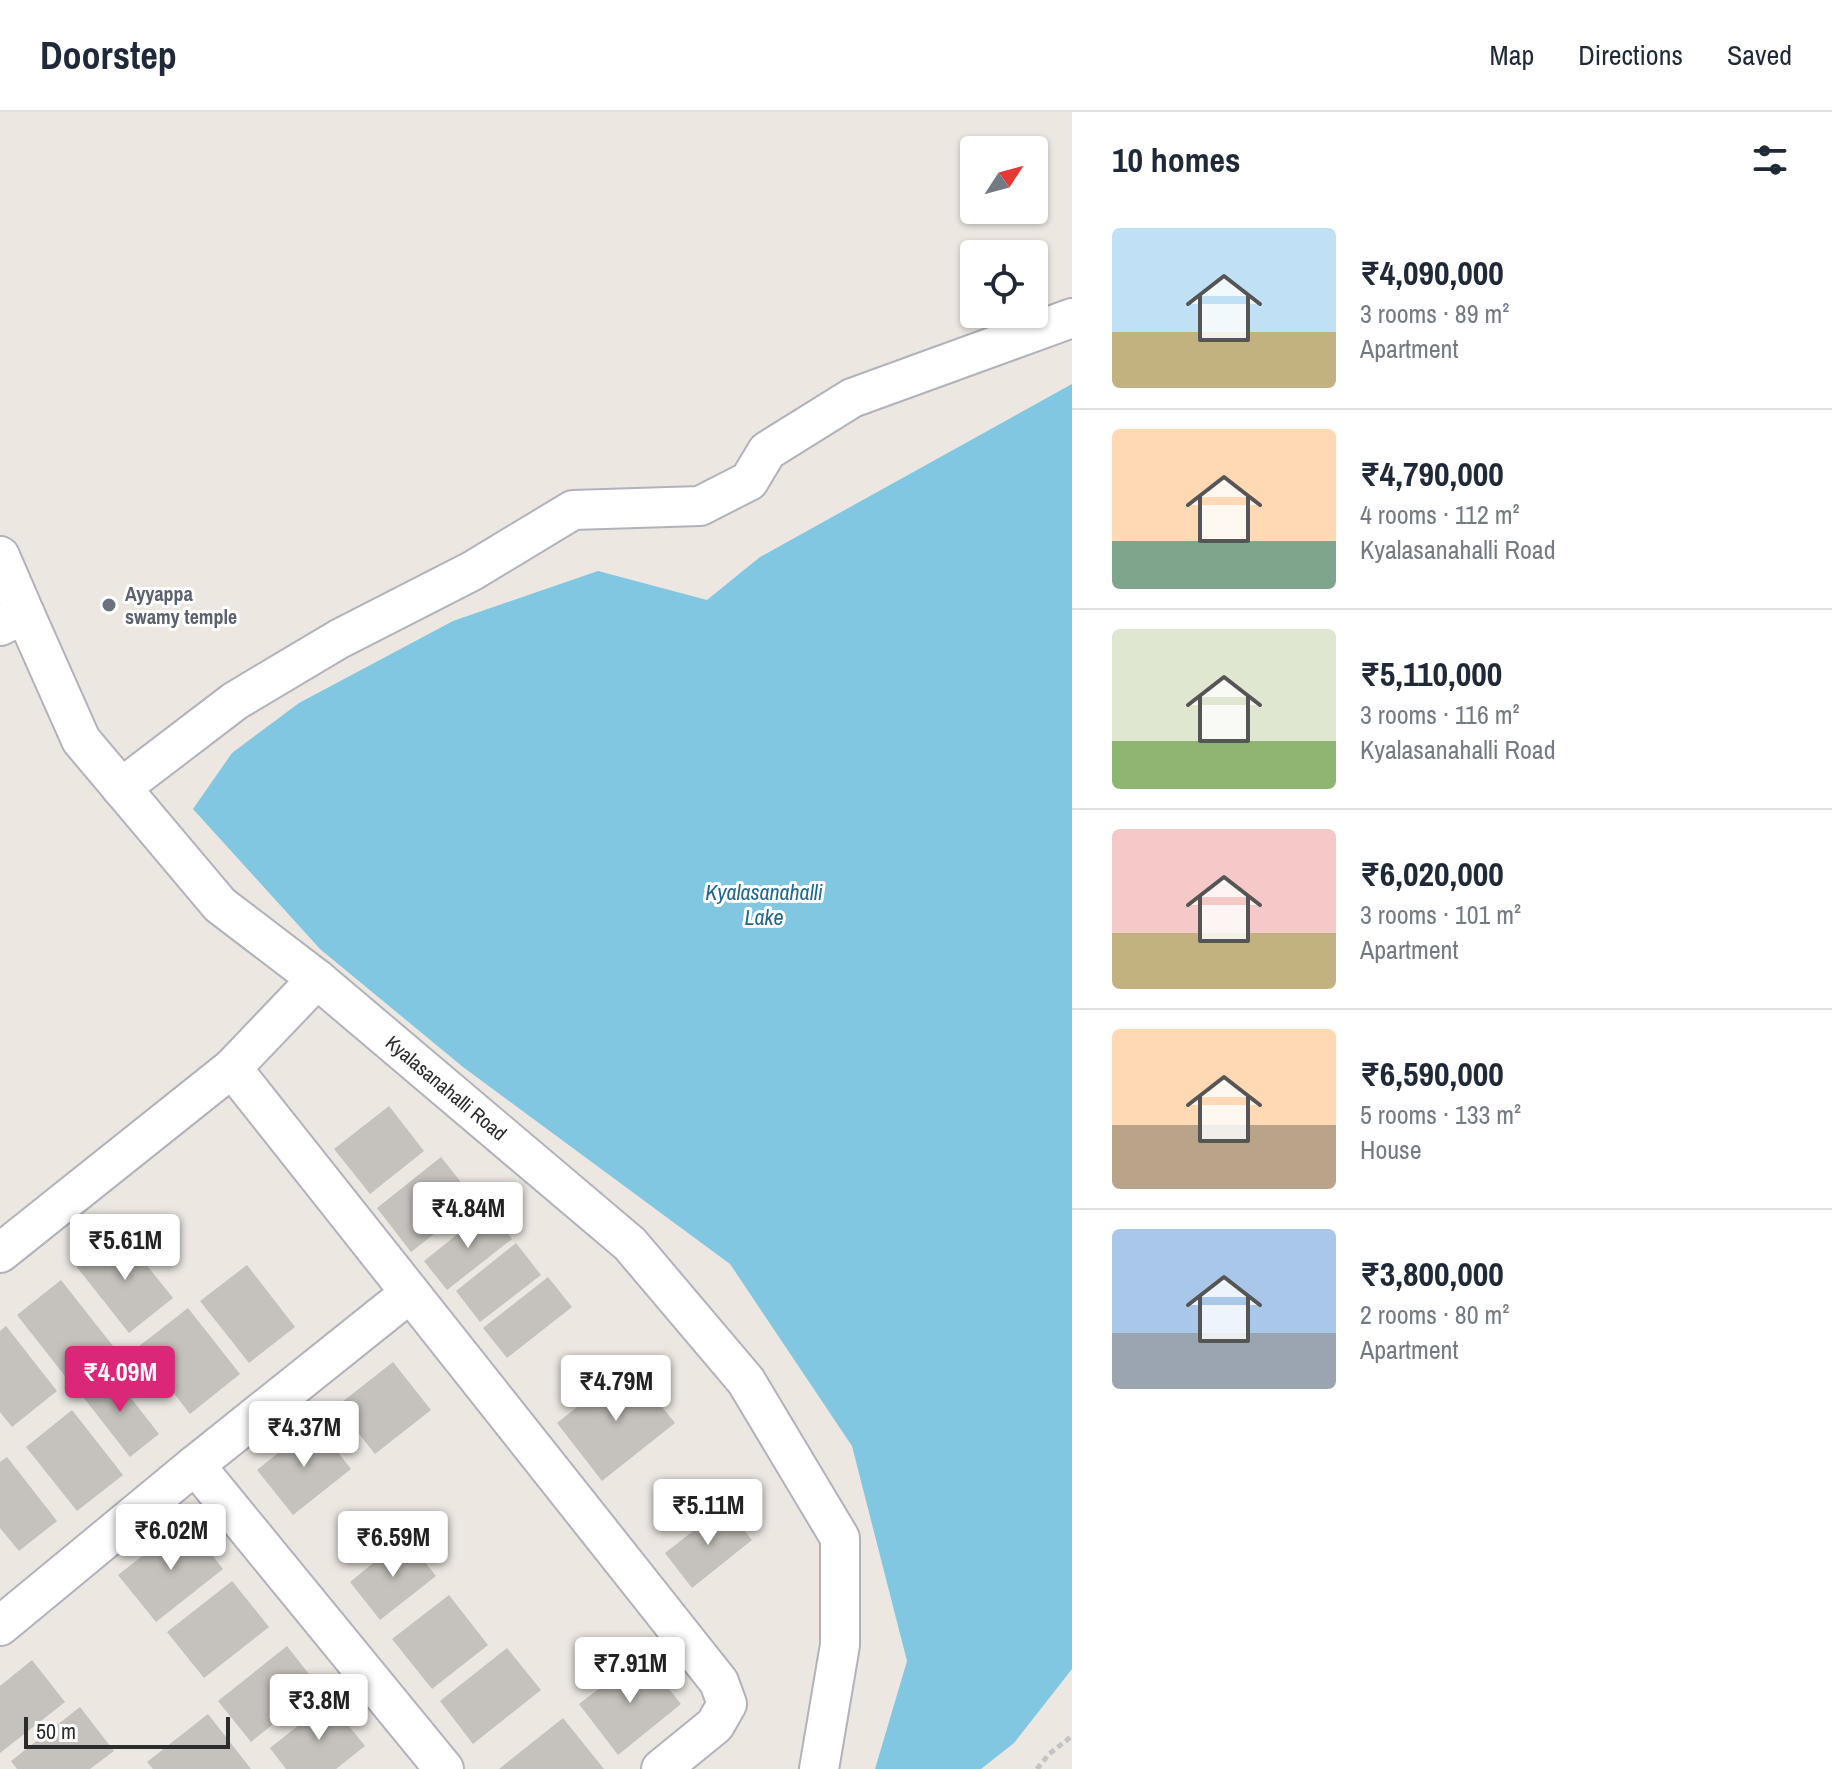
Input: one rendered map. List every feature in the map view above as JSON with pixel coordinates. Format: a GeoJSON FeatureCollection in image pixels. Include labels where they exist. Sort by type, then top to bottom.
{"type":"FeatureCollection","features":[{"type":"Feature","properties":{"kind":"street"},"geometry":{"type":"LineString","coordinates":[[121,788],[235,701],[339,639],[472,571],[573,510],[700,506],[749,481],[767,451],[852,398],[1072,318]]}},
{"type":"Feature","properties":{"kind":"street","name":"Kyalasanahalli Road"},"geometry":{"type":"LineString","coordinates":[[0,556],[12,620],[81,740],[220,905],[317,979],[630,1244],[746,1381],[840,1538],[840,1645],[819,1769]]}},
{"type":"Feature","properties":{"kind":"street"},"geometry":{"type":"LineString","coordinates":[[0,1253],[232,1068],[317,979]]}},
{"type":"Feature","properties":{"kind":"street"},"geometry":{"type":"LineString","coordinates":[[232,1068],[719,1682],[727,1704],[715,1725],[661,1769]]}},
{"type":"Feature","properties":{"kind":"street"},"geometry":{"type":"LineString","coordinates":[[0,1626],[410,1293]]}},
{"type":"Feature","properties":{"kind":"street"},"geometry":{"type":"LineString","coordinates":[[195,1465],[425,1762]]}},
{"type":"Feature","properties":{"kind":"path"},"geometry":{"type":"LineString","coordinates":[[1037,1769],[1049,1754],[1072,1736]]}},
{"type":"Feature","properties":{"kind":"water","name":"Kyalasanahalli Lake"},"geometry":{"type":"Polygon","coordinates":[[[1072,384],[1072,1669],[1014,1743],[981,1769],[875,1769],[907,1661],[852,1446],[730,1264],[463,1067],[320,949],[193,809],[232,753],[299,703],[453,621],[598,571],[707,600],[760,557],[1072,384]]]}},
{"type":"Feature","properties":{"kind":"building"},"geometry":{"type":"Polygon","coordinates":[[[389,1106],[424,1151],[370,1194],[334,1149],[389,1106]]]}},
{"type":"Feature","properties":{"kind":"building"},"geometry":{"type":"Polygon","coordinates":[[[441,1157],[476,1201],[411,1252],[377,1208],[441,1157]]]}},
{"type":"Feature","properties":{"kind":"building"},"geometry":{"type":"Polygon","coordinates":[[[489,1209],[512,1239],[447,1290],[424,1261],[489,1209]]]}},
{"type":"Feature","properties":{"kind":"building"},"geometry":{"type":"Polygon","coordinates":[[[120,1232],[173,1298],[129,1333],[76,1266],[120,1232]]]}},
{"type":"Feature","properties":{"kind":"building"},"geometry":{"type":"Polygon","coordinates":[[[516,1243],[541,1275],[480,1322],[456,1291],[516,1243]]]}},
{"type":"Feature","properties":{"kind":"building"},"geometry":{"type":"Polygon","coordinates":[[[247,1265],[295,1327],[249,1363],[200,1301],[247,1265]]]}},
{"type":"Feature","properties":{"kind":"building"},"geometry":{"type":"Polygon","coordinates":[[[548,1277],[572,1307],[507,1358],[483,1328],[548,1277]]]}},
{"type":"Feature","properties":{"kind":"building"},"geometry":{"type":"Polygon","coordinates":[[[61,1280],[113,1346],[69,1381],[17,1315],[61,1280]]]}},
{"type":"Feature","properties":{"kind":"building"},"geometry":{"type":"Polygon","coordinates":[[[188,1308],[240,1374],[190,1414],[138,1347],[188,1308]]]}},
{"type":"Feature","properties":{"kind":"building"},"geometry":{"type":"Polygon","coordinates":[[[6,1326],[57,1391],[12,1427],[0,1412],[0,1331],[6,1326]]]}},
{"type":"Feature","properties":{"kind":"building"},"geometry":{"type":"Polygon","coordinates":[[[393,1362],[431,1410],[375,1454],[337,1406],[393,1362]]]}},
{"type":"Feature","properties":{"kind":"building"},"geometry":{"type":"Polygon","coordinates":[[[629,1366],[675,1423],[602,1481],[557,1423],[629,1366]]]}},
{"type":"Feature","properties":{"kind":"building"},"geometry":{"type":"Polygon","coordinates":[[[109,1370],[159,1434],[130,1457],[80,1393],[109,1370]]]}},
{"type":"Feature","properties":{"kind":"building"},"geometry":{"type":"Polygon","coordinates":[[[72,1410],[123,1475],[77,1511],[26,1447],[72,1410]]]}},
{"type":"Feature","properties":{"kind":"building"},"geometry":{"type":"Polygon","coordinates":[[[315,1423],[351,1469],[293,1515],[257,1470],[315,1423]]]}},
{"type":"Feature","properties":{"kind":"building"},"geometry":{"type":"Polygon","coordinates":[[[7,1457],[57,1521],[19,1551],[0,1528],[0,1462],[7,1457]]]}},
{"type":"Feature","properties":{"kind":"building"},"geometry":{"type":"Polygon","coordinates":[[[725,1506],[752,1540],[692,1588],[665,1553],[725,1506]]]}},
{"type":"Feature","properties":{"kind":"building"},"geometry":{"type":"Polygon","coordinates":[[[186,1522],[223,1569],[156,1622],[118,1575],[186,1522]]]}},
{"type":"Feature","properties":{"kind":"building"},"geometry":{"type":"Polygon","coordinates":[[[405,1537],[436,1576],[380,1620],[350,1582],[405,1537]]]}},
{"type":"Feature","properties":{"kind":"building"},"geometry":{"type":"Polygon","coordinates":[[[232,1581],[269,1627],[204,1678],[167,1632],[232,1581]]]}},
{"type":"Feature","properties":{"kind":"building"},"geometry":{"type":"Polygon","coordinates":[[[449,1595],[488,1645],[432,1689],[392,1639],[449,1595]]]}},
{"type":"Feature","properties":{"kind":"building"},"geometry":{"type":"Polygon","coordinates":[[[287,1646],[319,1687],[251,1742],[218,1701],[287,1646]]]}},
{"type":"Feature","properties":{"kind":"building"},"geometry":{"type":"Polygon","coordinates":[[[507,1648],[541,1690],[473,1744],[440,1701],[507,1648]]]}},
{"type":"Feature","properties":{"kind":"building"},"geometry":{"type":"Polygon","coordinates":[[[642,1655],[681,1704],[618,1755],[579,1704],[642,1655]]]}},
{"type":"Feature","properties":{"kind":"building"},"geometry":{"type":"Polygon","coordinates":[[[32,1660],[65,1702],[0,1753],[0,1686],[32,1660]]]}},
{"type":"Feature","properties":{"kind":"building"},"geometry":{"type":"Polygon","coordinates":[[[329,1701],[365,1746],[336,1769],[286,1769],[270,1748],[329,1701]]]}},
{"type":"Feature","properties":{"kind":"building"},"geometry":{"type":"Polygon","coordinates":[[[80,1707],[114,1751],[90,1769],[17,1769],[11,1761],[80,1707]]]}},
{"type":"Feature","properties":{"kind":"building"},"geometry":{"type":"Polygon","coordinates":[[[208,1714],[251,1769],[153,1769],[147,1762],[208,1714]]]}},
{"type":"Feature","properties":{"kind":"building"},"geometry":{"type":"Polygon","coordinates":[[[563,1718],[604,1769],[499,1769],[563,1718]]]}},
{"type":"Feature","properties":{"kind":"place","name":"Ayyappa swamy temple"},"geometry":{"type":"Point","coordinates":[109,605]}}]}
